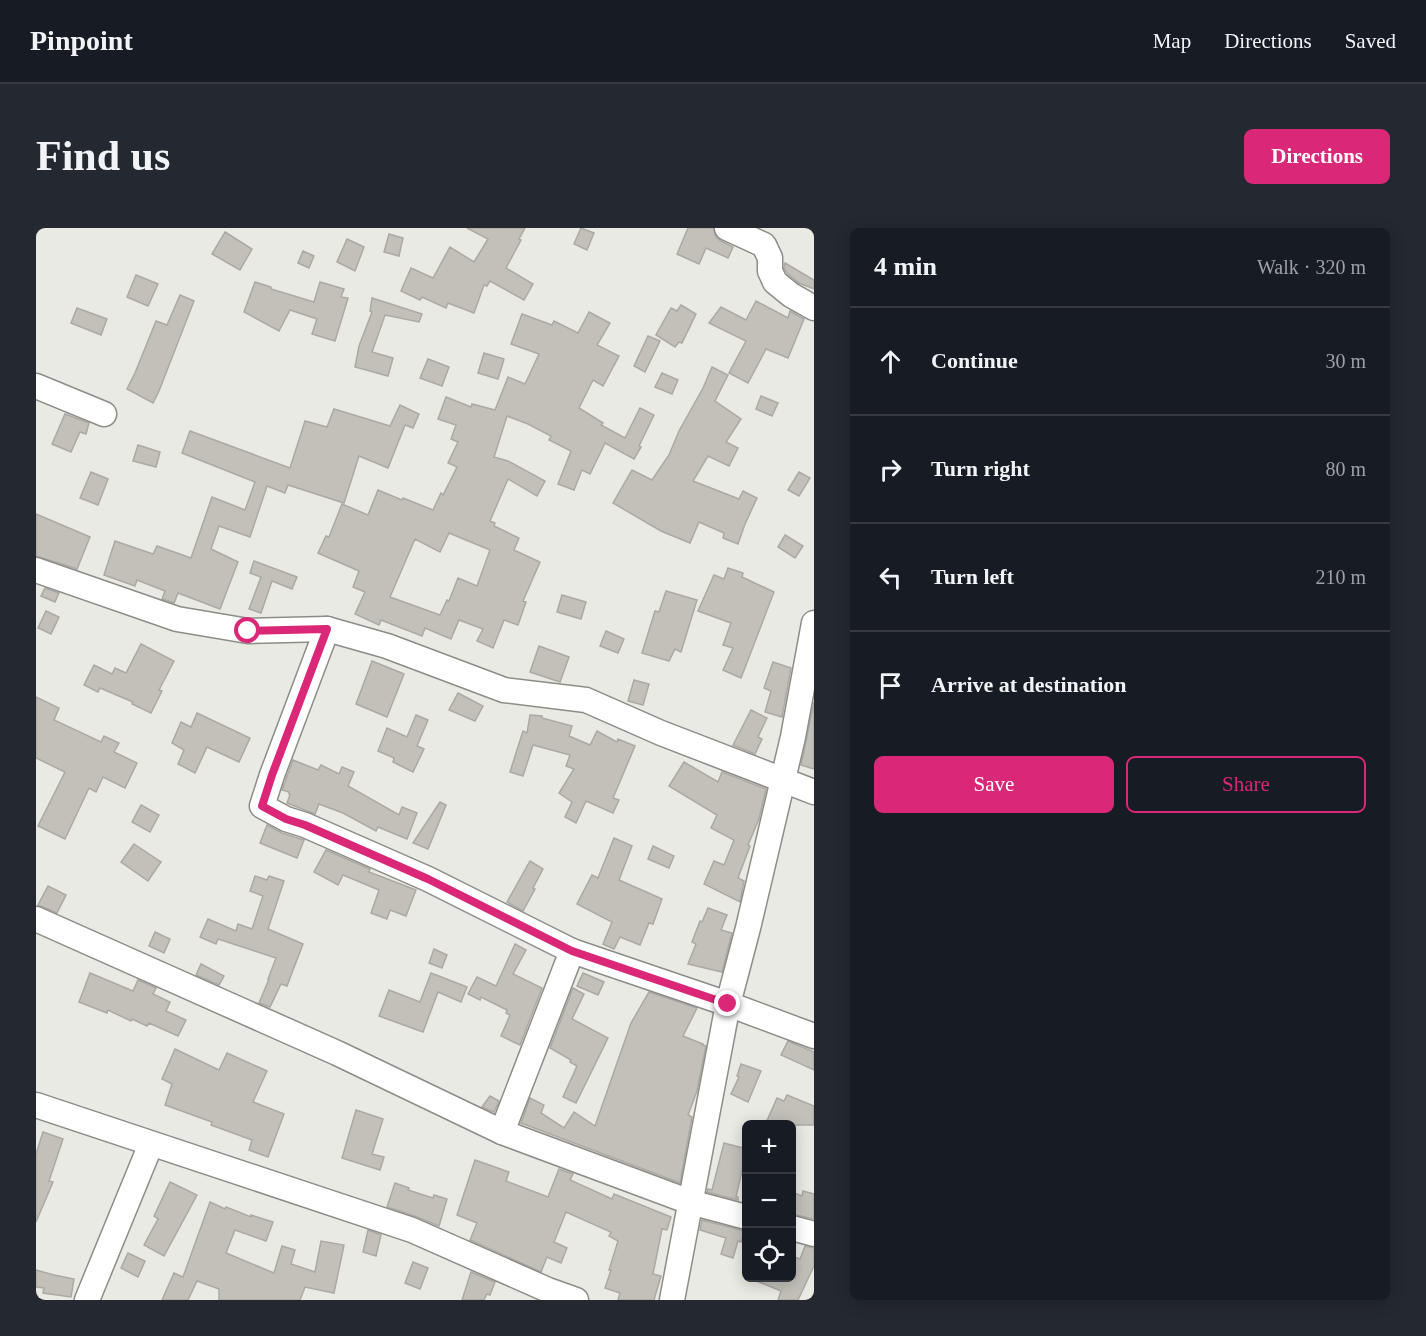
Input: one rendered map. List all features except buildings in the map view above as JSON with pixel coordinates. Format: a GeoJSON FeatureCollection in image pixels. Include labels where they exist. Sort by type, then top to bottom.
{"type":"FeatureCollection","features":[{"type":"Feature","properties":{"kind":"street"},"geometry":{"type":"LineString","coordinates":[[726,228],[764,244],[770,258],[770,271],[775,282],[791,295],[814,308]]}},
{"type":"Feature","properties":{"kind":"street"},"geometry":{"type":"LineString","coordinates":[[36,386],[104,414]]}},
{"type":"Feature","properties":{"kind":"street"},"geometry":{"type":"LineString","coordinates":[[36,570],[177,619],[248,631],[327,629],[387,646],[504,690],[586,700],[661,733],[814,792]]}},
{"type":"Feature","properties":{"kind":"street"},"geometry":{"type":"LineString","coordinates":[[672,1300],[728,1004],[793,737],[814,623]]}},
{"type":"Feature","properties":{"kind":"street"},"geometry":{"type":"LineString","coordinates":[[327,629],[262,806],[286,819],[305,825],[428,879],[572,951],[814,1036]]}},
{"type":"Feature","properties":{"kind":"street"},"geometry":{"type":"LineString","coordinates":[[36,920],[337,1053],[502,1132],[690,1202],[742,1216]]}},
{"type":"Feature","properties":{"kind":"street"},"geometry":{"type":"LineString","coordinates":[[502,1132],[572,951]]}},
{"type":"Feature","properties":{"kind":"street"},"geometry":{"type":"LineString","coordinates":[[36,1105],[412,1230],[576,1300]]}},
{"type":"Feature","properties":{"kind":"street"},"geometry":{"type":"LineString","coordinates":[[87,1300],[152,1144]]}},
{"type":"Feature","properties":{"kind":"street"},"geometry":{"type":"LineString","coordinates":[[796,1229],[814,1234]]}},
{"type":"Feature","properties":{"kind":"route"},"geometry":{"type":"LineString","coordinates":[[248,631],[327,629],[262,806],[286,819],[305,825],[428,879],[572,951],[728,1004]]}}]}
